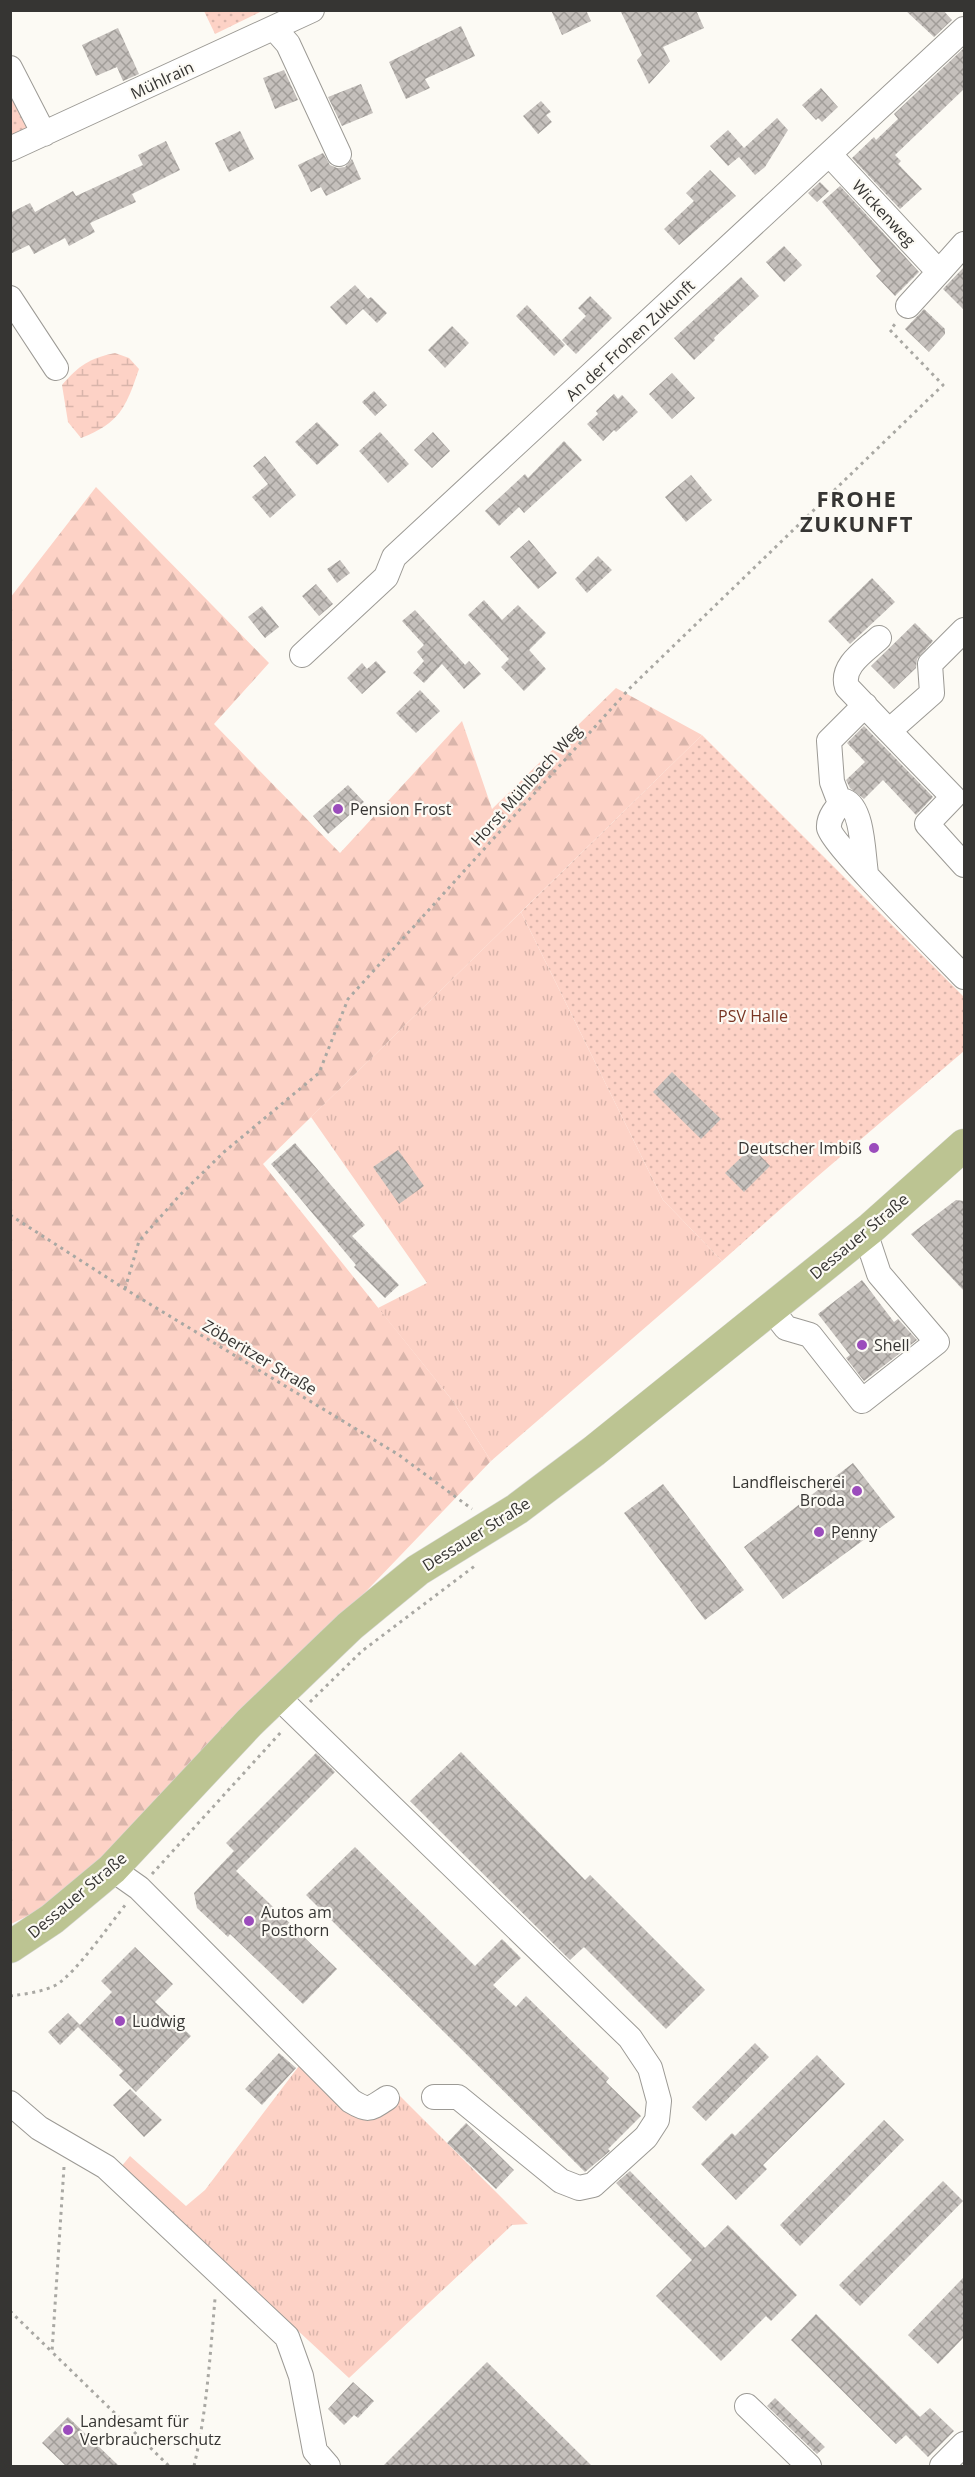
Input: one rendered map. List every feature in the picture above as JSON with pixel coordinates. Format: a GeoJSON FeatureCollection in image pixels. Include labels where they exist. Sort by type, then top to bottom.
{"type":"FeatureCollection","features":[{"type":"Feature","properties":{"kind":"main road","name":"Dessauer Straße"},"geometry":{"type":"LineString","coordinates":[[10,1947],[52,1919],[112,1869],[250,1722],[287,1706],[350,1626],[418,1570],[542,1492],[865,1232],[964,1145]]}},
{"type":"Feature","properties":{"kind":"street","name":"Mühlrain"},"geometry":{"type":"LineString","coordinates":[[10,149],[312,10]]}},
{"type":"Feature","properties":{"kind":"street"},"geometry":{"type":"LineString","coordinates":[[274,28],[288,44],[339,154]]}},
{"type":"Feature","properties":{"kind":"street","name":"An der Frohen Zukunft"},"geometry":{"type":"LineString","coordinates":[[302,655],[386,577],[394,557],[964,29]]}},
{"type":"Feature","properties":{"kind":"street"},"geometry":{"type":"LineString","coordinates":[[10,68],[44,134]]}},
{"type":"Feature","properties":{"kind":"street","name":"Wickenweg"},"geometry":{"type":"LineString","coordinates":[[830,155],[939,272]]}},
{"type":"Feature","properties":{"kind":"street"},"geometry":{"type":"LineString","coordinates":[[908,306],[964,244]]}},
{"type":"Feature","properties":{"kind":"street"},"geometry":{"type":"LineString","coordinates":[[10,298],[56,368]]}},
{"type":"Feature","properties":{"kind":"street"},"geometry":{"type":"LineString","coordinates":[[897,743],[932,693],[930,664],[964,630]]}},
{"type":"Feature","properties":{"kind":"street"},"geometry":{"type":"LineString","coordinates":[[879,638],[848,667],[844,674],[847,687],[897,743],[953,797],[927,824],[964,865]]}},
{"type":"Feature","properties":{"kind":"street"},"geometry":{"type":"LineString","coordinates":[[865,705],[829,741],[832,782],[840,803],[831,818],[829,828],[842,847],[964,977]]}},
{"type":"Feature","properties":{"kind":"street"},"geometry":{"type":"LineString","coordinates":[[771,1308],[786,1328],[810,1335],[862,1401],[937,1342],[879,1274],[865,1232]]}},
{"type":"Feature","properties":{"kind":"street"},"geometry":{"type":"LineString","coordinates":[[287,1706],[630,2038],[650,2068],[659,2101],[657,2120],[645,2137],[593,2185],[579,2188],[561,2181],[458,2097],[434,2097]]}},
{"type":"Feature","properties":{"kind":"street"},"geometry":{"type":"LineString","coordinates":[[112,1869],[139,1888],[351,2102],[362,2108],[370,2109],[387,2098]]}},
{"type":"Feature","properties":{"kind":"street"},"geometry":{"type":"LineString","coordinates":[[10,2103],[39,2128],[106,2167],[287,2337],[301,2376],[315,2451],[328,2466]]}},
{"type":"Feature","properties":{"kind":"street"},"geometry":{"type":"LineString","coordinates":[[747,2406],[809,2466]]}},
{"type":"Feature","properties":{"kind":"street"},"geometry":{"type":"LineString","coordinates":[[942,2466],[964,2444]]}},
{"type":"Feature","properties":{"kind":"path","name":"Horst Mühlbach Weg"},"geometry":{"type":"LineString","coordinates":[[125,1289],[139,1241],[173,1203],[224,1152],[319,1073],[348,999],[356,990],[631,687],[943,385],[890,330]]}},
{"type":"Feature","properties":{"kind":"path","name":"Zöberitzer Straße"},"geometry":{"type":"LineString","coordinates":[[10,1215],[125,1289],[399,1455],[493,1524]]}},
{"type":"Feature","properties":{"kind":"path"},"geometry":{"type":"LineString","coordinates":[[10,1996],[49,1988],[62,1981],[107,1930],[287,1706],[481,1561]]}},
{"type":"Feature","properties":{"kind":"path"},"geometry":{"type":"LineString","coordinates":[[52,2352],[66,2145]]}},
{"type":"Feature","properties":{"kind":"path"},"geometry":{"type":"LineString","coordinates":[[194,2466],[201,2434],[217,2270]]}},
{"type":"Feature","properties":{"kind":"path"},"geometry":{"type":"LineString","coordinates":[[10,2311],[169,2466]]}},
{"type":"Feature","properties":{"kind":"green space"},"geometry":{"type":"Polygon","coordinates":[[[204,11],[262,11],[215,34],[204,11]]]}},
{"type":"Feature","properties":{"kind":"green space"},"geometry":{"type":"Polygon","coordinates":[[[10,92],[30,128],[10,137],[10,92]]]}},
{"type":"Feature","properties":{"kind":"green space"},"geometry":{"type":"Polygon","coordinates":[[[115,353],[129,358],[139,369],[130,394],[113,420],[81,438],[68,422],[62,385],[85,364],[98,357],[115,353]]]}},
{"type":"Feature","properties":{"kind":"green space"},"geometry":{"type":"Polygon","coordinates":[[[96,487],[269,663],[214,724],[340,853],[462,721],[492,809],[616,688],[702,735],[263,1164],[452,1400],[491,1461],[124,1844],[44,1908],[11,1924],[10,598],[96,487]]]}},
{"type":"Feature","properties":{"kind":"green space","name":"PSV Halle"},"geometry":{"type":"Polygon","coordinates":[[[702,735],[964,997],[964,1051],[722,1261],[663,1200],[521,912],[702,735]]]}},
{"type":"Feature","properties":{"kind":"green space"},"geometry":{"type":"Polygon","coordinates":[[[521,912],[663,1200],[722,1261],[491,1461],[452,1400],[378,1308],[427,1283],[311,1117],[521,912]]]}},
{"type":"Feature","properties":{"kind":"green space"},"geometry":{"type":"Polygon","coordinates":[[[302,2062],[373,2116],[400,2096],[528,2224],[512,2225],[349,2378],[121,2167],[130,2156],[186,2206],[205,2190],[302,2062]]]}},
{"type":"Feature","properties":{"kind":"building"},"geometry":{"type":"Polygon","coordinates":[[[551,10],[586,10],[591,21],[562,35],[551,10]]]}},
{"type":"Feature","properties":{"kind":"building"},"geometry":{"type":"Polygon","coordinates":[[[620,10],[696,10],[704,28],[663,47],[670,61],[649,84],[637,60],[642,55],[620,10]]]}},
{"type":"Feature","properties":{"kind":"building"},"geometry":{"type":"Polygon","coordinates":[[[905,10],[943,10],[952,20],[934,37],[905,10]]]}},
{"type":"Feature","properties":{"kind":"building"},"geometry":{"type":"Polygon","coordinates":[[[461,26],[475,56],[425,79],[430,88],[406,99],[389,62],[461,26]]]}},
{"type":"Feature","properties":{"kind":"building"},"geometry":{"type":"Polygon","coordinates":[[[118,28],[139,74],[123,81],[117,67],[96,76],[82,45],[118,28]]]}},
{"type":"Feature","properties":{"kind":"building"},"geometry":{"type":"Polygon","coordinates":[[[964,48],[964,89],[895,155],[901,161],[898,164],[922,189],[900,209],[852,158],[898,119],[894,114],[964,48]]]}},
{"type":"Feature","properties":{"kind":"building"},"geometry":{"type":"Polygon","coordinates":[[[284,70],[298,100],[275,109],[263,78],[284,70]]]}},
{"type":"Feature","properties":{"kind":"building"},"geometry":{"type":"Polygon","coordinates":[[[361,84],[373,113],[342,126],[328,97],[361,84]]]}},
{"type":"Feature","properties":{"kind":"building"},"geometry":{"type":"Polygon","coordinates":[[[821,88],[838,107],[822,122],[818,118],[816,120],[802,105],[821,88]]]}},
{"type":"Feature","properties":{"kind":"building"},"geometry":{"type":"Polygon","coordinates":[[[541,101],[551,112],[546,115],[552,122],[538,134],[523,116],[541,101]]]}},
{"type":"Feature","properties":{"kind":"building"},"geometry":{"type":"Polygon","coordinates":[[[777,118],[788,130],[765,167],[755,175],[739,157],[728,166],[710,146],[728,130],[744,148],[777,118]]]}},
{"type":"Feature","properties":{"kind":"building"},"geometry":{"type":"Polygon","coordinates":[[[240,131],[254,159],[229,172],[215,143],[240,131]]]}},
{"type":"Feature","properties":{"kind":"building"},"geometry":{"type":"Polygon","coordinates":[[[166,141],[180,170],[132,194],[136,202],[90,223],[95,232],[69,246],[65,238],[34,254],[29,245],[10,254],[10,213],[30,203],[35,212],[73,191],[76,196],[143,165],[138,155],[166,141]]]}},
{"type":"Feature","properties":{"kind":"building"},"geometry":{"type":"Polygon","coordinates":[[[323,153],[330,165],[337,168],[345,167],[352,159],[361,179],[326,196],[321,187],[311,192],[298,165],[323,153]]]}},
{"type":"Feature","properties":{"kind":"building"},"geometry":{"type":"Polygon","coordinates":[[[710,170],[736,196],[679,245],[664,229],[694,201],[686,193],[710,170]]]}},
{"type":"Feature","properties":{"kind":"building"},"geometry":{"type":"Polygon","coordinates":[[[820,182],[829,191],[817,202],[808,193],[820,182]]]}},
{"type":"Feature","properties":{"kind":"building"},"geometry":{"type":"Polygon","coordinates":[[[840,186],[919,272],[895,296],[876,276],[881,271],[822,202],[840,186]]]}},
{"type":"Feature","properties":{"kind":"building"},"geometry":{"type":"Polygon","coordinates":[[[784,246],[802,265],[784,282],[766,262],[784,246]]]}},
{"type":"Feature","properties":{"kind":"building"},"geometry":{"type":"Polygon","coordinates":[[[964,267],[964,310],[943,289],[964,267]]]}},
{"type":"Feature","properties":{"kind":"building"},"geometry":{"type":"Polygon","coordinates":[[[741,277],[759,296],[694,360],[674,338],[741,277]]]}},
{"type":"Feature","properties":{"kind":"building"},"geometry":{"type":"Polygon","coordinates":[[[355,285],[368,299],[371,297],[387,313],[377,323],[363,309],[346,325],[330,307],[355,285]]]}},
{"type":"Feature","properties":{"kind":"building"},"geometry":{"type":"Polygon","coordinates":[[[590,296],[612,318],[576,354],[562,340],[586,316],[578,308],[590,296]]]}},
{"type":"Feature","properties":{"kind":"building"},"geometry":{"type":"Polygon","coordinates":[[[527,305],[565,345],[554,356],[516,316],[527,305]]]}},
{"type":"Feature","properties":{"kind":"building"},"geometry":{"type":"Polygon","coordinates":[[[924,309],[945,329],[945,334],[929,352],[905,329],[924,309]]]}},
{"type":"Feature","properties":{"kind":"building"},"geometry":{"type":"Polygon","coordinates":[[[452,326],[469,343],[445,368],[428,350],[452,326]]]}},
{"type":"Feature","properties":{"kind":"building"},"geometry":{"type":"Polygon","coordinates":[[[672,373],[695,398],[672,419],[649,394],[672,373]]]}},
{"type":"Feature","properties":{"kind":"building"},"geometry":{"type":"Polygon","coordinates":[[[374,391],[387,405],[375,416],[362,402],[374,391]]]}},
{"type":"Feature","properties":{"kind":"building"},"geometry":{"type":"Polygon","coordinates":[[[614,394],[618,399],[622,395],[638,412],[603,441],[587,424],[598,414],[596,411],[614,394]]]}},
{"type":"Feature","properties":{"kind":"building"},"geometry":{"type":"Polygon","coordinates":[[[317,422],[339,445],[317,465],[295,442],[317,422]]]}},
{"type":"Feature","properties":{"kind":"building"},"geometry":{"type":"Polygon","coordinates":[[[380,432],[409,464],[388,483],[359,451],[380,432]]]}},
{"type":"Feature","properties":{"kind":"building"},"geometry":{"type":"Polygon","coordinates":[[[433,432],[450,451],[432,468],[414,450],[433,432]]]}},
{"type":"Feature","properties":{"kind":"building"},"geometry":{"type":"Polygon","coordinates":[[[564,441],[582,460],[524,513],[519,507],[499,526],[485,511],[525,474],[528,478],[564,441]]]}},
{"type":"Feature","properties":{"kind":"building"},"geometry":{"type":"Polygon","coordinates":[[[265,456],[296,495],[270,518],[252,497],[268,484],[253,466],[265,456]]]}},
{"type":"Feature","properties":{"kind":"building"},"geometry":{"type":"Polygon","coordinates":[[[691,475],[712,500],[686,522],[665,497],[691,475]]]}},
{"type":"Feature","properties":{"kind":"building"},"geometry":{"type":"Polygon","coordinates":[[[529,540],[557,573],[538,589],[510,557],[529,540]]]}},
{"type":"Feature","properties":{"kind":"building"},"geometry":{"type":"Polygon","coordinates":[[[598,556],[612,570],[587,593],[575,579],[598,556]]]}},
{"type":"Feature","properties":{"kind":"building"},"geometry":{"type":"Polygon","coordinates":[[[340,560],[350,573],[337,583],[327,569],[340,560]]]}},
{"type":"Feature","properties":{"kind":"building"},"geometry":{"type":"Polygon","coordinates":[[[872,578],[895,602],[850,644],[828,621],[872,578]]]}},
{"type":"Feature","properties":{"kind":"building"},"geometry":{"type":"Polygon","coordinates":[[[316,584],[333,604],[319,616],[302,596],[316,584]]]}},
{"type":"Feature","properties":{"kind":"building"},"geometry":{"type":"Polygon","coordinates":[[[484,600],[502,620],[518,605],[546,633],[529,650],[546,669],[524,691],[501,667],[509,659],[468,615],[484,600]]]}},
{"type":"Feature","properties":{"kind":"building"},"geometry":{"type":"Polygon","coordinates":[[[262,606],[279,627],[265,638],[248,617],[262,606]]]}},
{"type":"Feature","properties":{"kind":"building"},"geometry":{"type":"Polygon","coordinates":[[[415,610],[465,665],[469,661],[481,674],[464,689],[442,664],[424,683],[413,673],[424,661],[417,652],[424,645],[402,621],[415,610]]]}},
{"type":"Feature","properties":{"kind":"building"},"geometry":{"type":"Polygon","coordinates":[[[915,623],[933,641],[917,659],[916,668],[894,689],[871,666],[915,623]]]}},
{"type":"Feature","properties":{"kind":"building"},"geometry":{"type":"Polygon","coordinates":[[[376,661],[386,672],[362,694],[347,678],[362,663],[367,669],[376,661]]]}},
{"type":"Feature","properties":{"kind":"building"},"geometry":{"type":"Polygon","coordinates":[[[420,690],[440,711],[416,733],[396,713],[420,690]]]}},
{"type":"Feature","properties":{"kind":"building"},"geometry":{"type":"Polygon","coordinates":[[[864,726],[933,797],[916,815],[883,780],[864,799],[850,788],[846,780],[865,762],[847,743],[864,726]]]}},
{"type":"Feature","properties":{"kind":"building","name":"Pension Frost"},"geometry":{"type":"Polygon","coordinates":[[[348,785],[364,802],[328,834],[313,816],[348,785]]]}},
{"type":"Feature","properties":{"kind":"building"},"geometry":{"type":"Polygon","coordinates":[[[672,1072],[721,1119],[701,1139],[653,1092],[672,1072]]]}},
{"type":"Feature","properties":{"kind":"building"},"geometry":{"type":"Polygon","coordinates":[[[295,1143],[365,1225],[352,1236],[399,1285],[385,1298],[354,1267],[356,1265],[271,1164],[295,1143]]]}},
{"type":"Feature","properties":{"kind":"building"},"geometry":{"type":"Polygon","coordinates":[[[752,1147],[770,1166],[744,1192],[725,1173],[752,1147]]]}},
{"type":"Feature","properties":{"kind":"building"},"geometry":{"type":"Polygon","coordinates":[[[398,1150],[424,1186],[399,1204],[373,1167],[398,1150]]]}},
{"type":"Feature","properties":{"kind":"building"},"geometry":{"type":"Polygon","coordinates":[[[956,1200],[964,1201],[964,1291],[911,1234],[956,1200]]]}},
{"type":"Feature","properties":{"kind":"building"},"geometry":{"type":"Polygon","coordinates":[[[862,1280],[894,1322],[898,1319],[917,1340],[864,1381],[846,1358],[850,1355],[818,1314],[862,1280]]]}},
{"type":"Feature","properties":{"kind":"building","name":"Penny"},"geometry":{"type":"Polygon","coordinates":[[[853,1463],[895,1517],[783,1599],[744,1547],[853,1463]]]}},
{"type":"Feature","properties":{"kind":"building"},"geometry":{"type":"Polygon","coordinates":[[[663,1484],[744,1590],[705,1620],[624,1513],[663,1484]]]}},
{"type":"Feature","properties":{"kind":"building"},"geometry":{"type":"Polygon","coordinates":[[[461,1752],[585,1880],[590,1875],[705,1990],[666,2029],[584,1947],[570,1960],[410,1801],[461,1752]]]}},
{"type":"Feature","properties":{"kind":"building","name":"Autos am Posthorn"},"geometry":{"type":"Polygon","coordinates":[[[316,1753],[335,1772],[236,1871],[337,1969],[303,2004],[230,1934],[228,1937],[197,1908],[194,1893],[234,1851],[226,1843],[316,1753]]]}},
{"type":"Feature","properties":{"kind":"building"},"geometry":{"type":"Polygon","coordinates":[[[355,1847],[475,1966],[502,1939],[521,1958],[493,1985],[516,2007],[526,1996],[609,2078],[606,2082],[641,2116],[608,2149],[610,2151],[585,2172],[306,1895],[355,1847]]]}},
{"type":"Feature","properties":{"kind":"building"},"geometry":{"type":"Polygon","coordinates":[[[135,1947],[173,1984],[155,2002],[191,2036],[136,2092],[119,2075],[123,2071],[78,2027],[60,2045],[48,2032],[68,2013],[80,2025],[112,1992],[101,1981],[135,1947]]]}},
{"type":"Feature","properties":{"kind":"building"},"geometry":{"type":"Polygon","coordinates":[[[755,2043],[769,2057],[706,2121],[692,2107],[755,2043]]]}},
{"type":"Feature","properties":{"kind":"building"},"geometry":{"type":"Polygon","coordinates":[[[279,2053],[296,2068],[262,2105],[245,2089],[279,2053]]]}},
{"type":"Feature","properties":{"kind":"building"},"geometry":{"type":"Polygon","coordinates":[[[817,2055],[845,2084],[763,2165],[767,2169],[736,2200],[701,2164],[732,2133],[735,2136],[817,2055]]]}},
{"type":"Feature","properties":{"kind":"building"},"geometry":{"type":"Polygon","coordinates":[[[130,2089],[162,2120],[144,2137],[113,2105],[130,2089]]]}},
{"type":"Feature","properties":{"kind":"building"},"geometry":{"type":"Polygon","coordinates":[[[884,2120],[904,2140],[800,2246],[780,2225],[884,2120]]]}},
{"type":"Feature","properties":{"kind":"building"},"geometry":{"type":"Polygon","coordinates":[[[466,2123],[514,2170],[496,2189],[447,2143],[466,2123]]]}},
{"type":"Feature","properties":{"kind":"building"},"geometry":{"type":"Polygon","coordinates":[[[630,2171],[705,2248],[728,2225],[797,2295],[771,2321],[766,2316],[721,2361],[656,2296],[692,2260],[616,2183],[630,2171]]]}},
{"type":"Feature","properties":{"kind":"building"},"geometry":{"type":"Polygon","coordinates":[[[943,2181],[963,2201],[860,2306],[839,2285],[943,2181]]]}},
{"type":"Feature","properties":{"kind":"building"},"geometry":{"type":"Polygon","coordinates":[[[964,2277],[964,2337],[938,2364],[908,2335],[964,2277]]]}},
{"type":"Feature","properties":{"kind":"building"},"geometry":{"type":"Polygon","coordinates":[[[816,2314],[920,2417],[930,2408],[954,2431],[928,2457],[906,2435],[896,2444],[791,2340],[816,2314]]]}},
{"type":"Feature","properties":{"kind":"building"},"geometry":{"type":"Polygon","coordinates":[[[487,2362],[592,2466],[383,2466],[487,2362]]]}},
{"type":"Feature","properties":{"kind":"building"},"geometry":{"type":"Polygon","coordinates":[[[353,2382],[374,2401],[358,2418],[354,2415],[344,2425],[328,2409],[353,2382]]]}},
{"type":"Feature","properties":{"kind":"building"},"geometry":{"type":"Polygon","coordinates":[[[775,2398],[825,2447],[817,2454],[767,2406],[775,2398]]]}},
{"type":"Feature","properties":{"kind":"building","name":"Landesamt für Verbraucherschutz"},"geometry":{"type":"Polygon","coordinates":[[[68,2417],[119,2466],[66,2466],[42,2443],[68,2417]]]}},
{"type":"Feature","properties":{"kind":"place","name":"Pension Frost"},"geometry":{"type":"Point","coordinates":[338,809]}},
{"type":"Feature","properties":{"kind":"place","name":"Deutscher Imbiß"},"geometry":{"type":"Point","coordinates":[874,1148]}},
{"type":"Feature","properties":{"kind":"place","name":"Shell"},"geometry":{"type":"Point","coordinates":[862,1345]}},
{"type":"Feature","properties":{"kind":"place","name":"Landfleischerei Broda"},"geometry":{"type":"Point","coordinates":[857,1491]}},
{"type":"Feature","properties":{"kind":"place","name":"Penny"},"geometry":{"type":"Point","coordinates":[819,1532]}},
{"type":"Feature","properties":{"kind":"place","name":"Autos am Posthorn"},"geometry":{"type":"Point","coordinates":[249,1921]}},
{"type":"Feature","properties":{"kind":"place","name":"Ludwig"},"geometry":{"type":"Point","coordinates":[120,2021]}},
{"type":"Feature","properties":{"kind":"place","name":"Landesamt für Verbraucherschutz"},"geometry":{"type":"Point","coordinates":[68,2430]}},
{"type":"Feature","properties":{"kind":"district","name":"FROHE ZUKUNFT"},"geometry":{"type":"Point","coordinates":[857,512]}}]}
